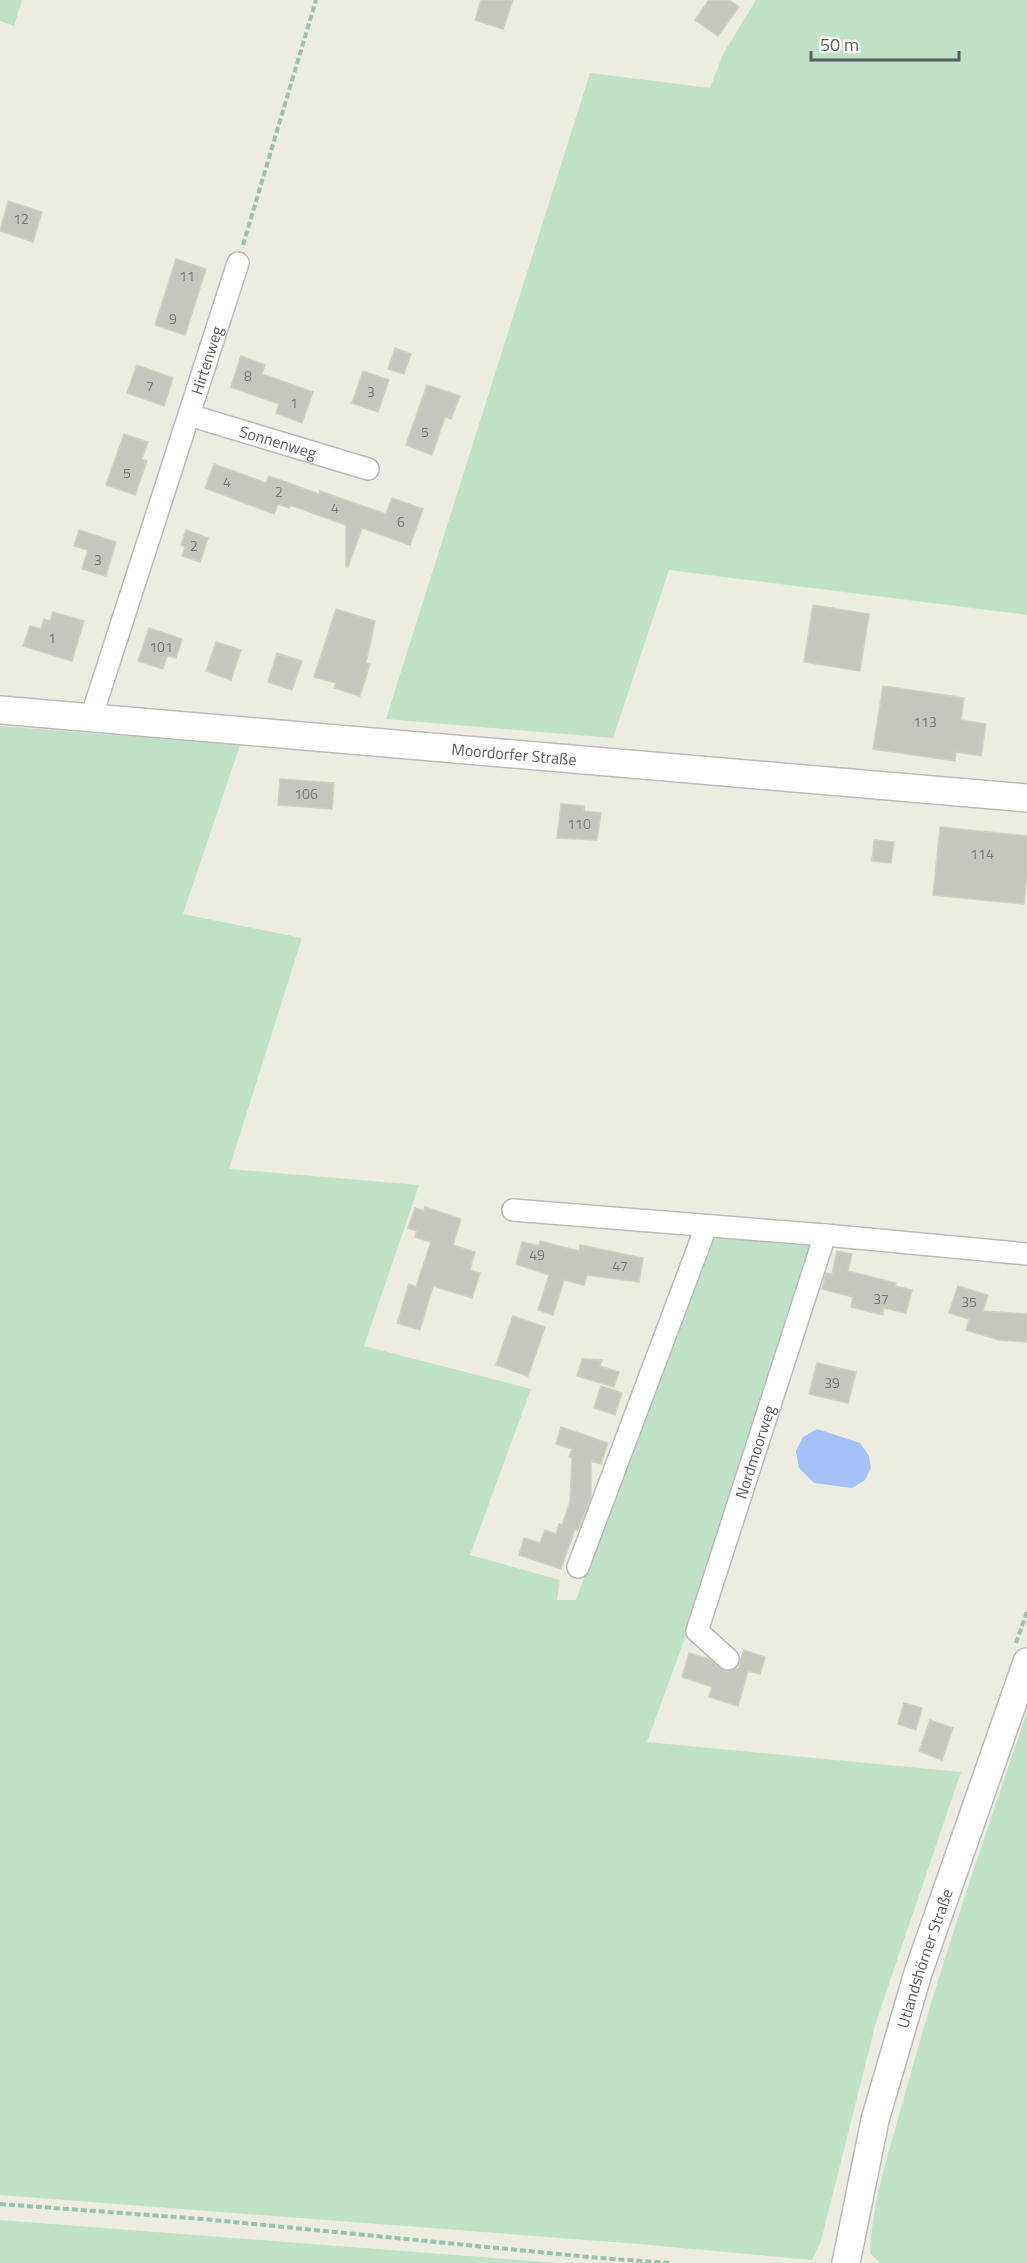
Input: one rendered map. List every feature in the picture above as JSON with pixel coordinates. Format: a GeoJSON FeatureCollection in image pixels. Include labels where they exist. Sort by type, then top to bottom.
{"type":"FeatureCollection","features":[{"type":"Feature","properties":{"kind":"street","name":"Hirtenweg"},"geometry":{"type":"LineString","coordinates":[[91,718],[238,263]]}},
{"type":"Feature","properties":{"kind":"street","name":"Sonnenweg"},"geometry":{"type":"LineString","coordinates":[[189,415],[368,469]]}},
{"type":"Feature","properties":{"kind":"street","name":"Moordorfer Straße"},"geometry":{"type":"LineString","coordinates":[[0,710],[1027,798]]}},
{"type":"Feature","properties":{"kind":"street"},"geometry":{"type":"LineString","coordinates":[[513,1210],[1027,1254]]}},
{"type":"Feature","properties":{"kind":"street"},"geometry":{"type":"LineString","coordinates":[[578,1567],[706,1227]]}},
{"type":"Feature","properties":{"kind":"street","name":"Nordmoorweg"},"geometry":{"type":"LineString","coordinates":[[728,1659],[697,1631],[825,1235]]}},
{"type":"Feature","properties":{"kind":"street","name":"Utlandshörner Straße"},"geometry":{"type":"LineString","coordinates":[[846,2263],[875,2120],[918,1973],[1027,1662]]}},
{"type":"Feature","properties":{"kind":"path"},"geometry":{"type":"LineString","coordinates":[[238,263],[316,0]]}},
{"type":"Feature","properties":{"kind":"path"},"geometry":{"type":"LineString","coordinates":[[0,2204],[203,2219],[670,2263]]}},
{"type":"Feature","properties":{"kind":"green space"},"geometry":{"type":"Polygon","coordinates":[[[0,0],[22,0],[14,26],[0,21],[0,0]]]}},
{"type":"Feature","properties":{"kind":"green space"},"geometry":{"type":"Polygon","coordinates":[[[756,0],[1027,0],[1027,615],[669,570],[613,738],[386,719],[590,73],[710,88],[723,54],[756,0]]]}},
{"type":"Feature","properties":{"kind":"green space"},"geometry":{"type":"Polygon","coordinates":[[[0,726],[240,745],[183,914],[302,938],[229,1169],[419,1185],[364,1346],[531,1389],[470,1555],[560,1580],[557,1600],[576,1600],[706,1238],[723,1236],[818,1240],[690,1624],[647,1742],[961,1772],[876,2022],[821,2241],[812,2260],[639,2244],[0,2195],[0,726]]]}},
{"type":"Feature","properties":{"kind":"green space"},"geometry":{"type":"Polygon","coordinates":[[[1027,1712],[1027,2263],[880,2263],[870,2253],[874,2213],[883,2173],[948,1950],[1027,1712]]]}},
{"type":"Feature","properties":{"kind":"green space"},"geometry":{"type":"Polygon","coordinates":[[[0,2220],[557,2263],[0,2263],[0,2220]]]}},
{"type":"Feature","properties":{"kind":"water"},"geometry":{"type":"Polygon","coordinates":[[[817,1429],[860,1443],[869,1456],[871,1468],[865,1480],[852,1488],[814,1483],[799,1468],[796,1451],[803,1437],[817,1429]]]}},
{"type":"Feature","properties":{"kind":"building"},"geometry":{"type":"Polygon","coordinates":[[[481,0],[513,0],[503,29],[475,20],[481,0]]]}},
{"type":"Feature","properties":{"kind":"building"},"geometry":{"type":"Polygon","coordinates":[[[709,0],[729,0],[739,7],[718,36],[695,20],[709,0]]]}},
{"type":"Feature","properties":{"kind":"building"},"geometry":{"type":"Polygon","coordinates":[[[8,201],[42,212],[33,242],[0,231],[8,201]]]}},
{"type":"Feature","properties":{"kind":"building"},"geometry":{"type":"Polygon","coordinates":[[[176,259],[206,269],[185,335],[155,325],[176,259]]]}},
{"type":"Feature","properties":{"kind":"building"},"geometry":{"type":"Polygon","coordinates":[[[395,348],[411,354],[404,374],[388,369],[395,348]]]}},
{"type":"Feature","properties":{"kind":"building"},"geometry":{"type":"Polygon","coordinates":[[[241,356],[265,365],[262,374],[313,392],[302,423],[276,413],[279,404],[231,387],[241,356]]]}},
{"type":"Feature","properties":{"kind":"building"},"geometry":{"type":"Polygon","coordinates":[[[137,365],[173,378],[164,406],[127,393],[137,365]]]}},
{"type":"Feature","properties":{"kind":"building"},"geometry":{"type":"Polygon","coordinates":[[[363,371],[389,380],[378,412],[352,403],[363,371]]]}},
{"type":"Feature","properties":{"kind":"building"},"geometry":{"type":"Polygon","coordinates":[[[427,385],[460,396],[451,419],[445,417],[432,455],[406,445],[427,385]]]}},
{"type":"Feature","properties":{"kind":"building"},"geometry":{"type":"Polygon","coordinates":[[[124,434],[148,442],[142,459],[147,461],[135,495],[106,485],[124,434]]]}},
{"type":"Feature","properties":{"kind":"building"},"geometry":{"type":"Polygon","coordinates":[[[214,464],[266,483],[269,476],[386,514],[392,498],[423,509],[410,545],[362,528],[348,567],[346,567],[346,525],[290,505],[289,508],[278,504],[274,514],[205,488],[214,464]]]}},
{"type":"Feature","properties":{"kind":"building"},"geometry":{"type":"Polygon","coordinates":[[[79,530],[116,542],[106,576],[82,569],[88,550],[74,546],[79,530]]]}},
{"type":"Feature","properties":{"kind":"building"},"geometry":{"type":"Polygon","coordinates":[[[186,530],[208,538],[200,562],[182,556],[185,547],[181,545],[186,530]]]}},
{"type":"Feature","properties":{"kind":"building"},"geometry":{"type":"Polygon","coordinates":[[[813,605],[869,614],[860,671],[804,662],[813,605]]]}},
{"type":"Feature","properties":{"kind":"building"},"geometry":{"type":"Polygon","coordinates":[[[336,609],[375,621],[366,663],[370,664],[360,696],[334,688],[336,683],[314,677],[336,609]]]}},
{"type":"Feature","properties":{"kind":"building"},"geometry":{"type":"Polygon","coordinates":[[[53,612],[84,621],[72,661],[23,646],[30,626],[41,629],[44,619],[50,621],[53,612]]]}},
{"type":"Feature","properties":{"kind":"building"},"geometry":{"type":"Polygon","coordinates":[[[149,628],[182,639],[176,658],[167,656],[163,669],[138,661],[149,628]]]}},
{"type":"Feature","properties":{"kind":"building"},"geometry":{"type":"Polygon","coordinates":[[[216,642],[241,650],[231,680],[206,671],[216,642]]]}},
{"type":"Feature","properties":{"kind":"building"},"geometry":{"type":"Polygon","coordinates":[[[277,653],[302,661],[292,690],[268,682],[277,653]]]}},
{"type":"Feature","properties":{"kind":"building"},"geometry":{"type":"Polygon","coordinates":[[[883,686],[964,698],[961,720],[986,724],[981,756],[956,752],[955,761],[873,749],[883,686]]]}},
{"type":"Feature","properties":{"kind":"building"},"geometry":{"type":"Polygon","coordinates":[[[280,779],[334,783],[332,809],[278,805],[280,779]]]}},
{"type":"Feature","properties":{"kind":"building"},"geometry":{"type":"Polygon","coordinates":[[[561,804],[584,806],[584,811],[601,813],[597,840],[557,838],[561,804]]]}},
{"type":"Feature","properties":{"kind":"building"},"geometry":{"type":"Polygon","coordinates":[[[940,827],[1027,836],[1024,904],[933,895],[940,827]]]}},
{"type":"Feature","properties":{"kind":"building"},"geometry":{"type":"Polygon","coordinates":[[[874,840],[894,842],[891,863],[872,861],[874,840]]]}},
{"type":"Feature","properties":{"kind":"building"},"geometry":{"type":"Polygon","coordinates":[[[425,1207],[461,1219],[453,1245],[475,1252],[470,1270],[480,1273],[472,1298],[433,1286],[420,1330],[397,1323],[409,1284],[416,1287],[431,1242],[415,1237],[417,1231],[408,1228],[415,1208],[424,1211],[425,1207]]]}},
{"type":"Feature","properties":{"kind":"building"},"geometry":{"type":"Polygon","coordinates":[[[540,1241],[579,1251],[580,1245],[643,1258],[639,1282],[587,1275],[584,1285],[564,1280],[553,1315],[538,1310],[549,1275],[516,1264],[522,1242],[539,1246],[540,1241]]]}},
{"type":"Feature","properties":{"kind":"building"},"geometry":{"type":"Polygon","coordinates":[[[837,1251],[852,1254],[848,1271],[896,1283],[895,1286],[912,1290],[906,1313],[884,1308],[883,1315],[851,1307],[853,1297],[822,1289],[826,1273],[832,1274],[837,1251]]]}},
{"type":"Feature","properties":{"kind":"building"},"geometry":{"type":"Polygon","coordinates":[[[958,1286],[988,1295],[983,1311],[1027,1314],[1027,1342],[999,1340],[966,1330],[969,1319],[949,1313],[958,1286]]]}},
{"type":"Feature","properties":{"kind":"building"},"geometry":{"type":"Polygon","coordinates":[[[513,1316],[545,1327],[528,1376],[496,1365],[513,1316]]]}},
{"type":"Feature","properties":{"kind":"building"},"geometry":{"type":"Polygon","coordinates":[[[582,1359],[602,1360],[600,1366],[619,1372],[614,1387],[577,1376],[582,1359]]]}},
{"type":"Feature","properties":{"kind":"building"},"geometry":{"type":"Polygon","coordinates":[[[817,1363],[856,1372],[848,1403],[809,1394],[817,1363]]]}},
{"type":"Feature","properties":{"kind":"building"},"geometry":{"type":"Polygon","coordinates":[[[601,1386],[622,1393],[615,1415],[594,1408],[601,1386]]]}},
{"type":"Feature","properties":{"kind":"building"},"geometry":{"type":"Polygon","coordinates":[[[561,1427],[608,1443],[601,1464],[591,1461],[591,1497],[578,1530],[575,1529],[561,1569],[519,1555],[524,1538],[540,1543],[545,1530],[556,1534],[559,1524],[562,1525],[570,1502],[572,1458],[569,1457],[572,1449],[556,1444],[561,1427]]]}},
{"type":"Feature","properties":{"kind":"building"},"geometry":{"type":"Polygon","coordinates":[[[744,1650],[765,1657],[760,1674],[748,1671],[738,1706],[709,1697],[712,1687],[682,1677],[689,1653],[709,1659],[726,1672],[738,1668],[744,1650]]]}},
{"type":"Feature","properties":{"kind":"building"},"geometry":{"type":"Polygon","coordinates":[[[904,1703],[922,1708],[916,1730],[898,1724],[904,1703]]]}},
{"type":"Feature","properties":{"kind":"building"},"geometry":{"type":"Polygon","coordinates":[[[930,1720],[953,1728],[942,1760],[919,1751],[930,1720]]]}}]}
